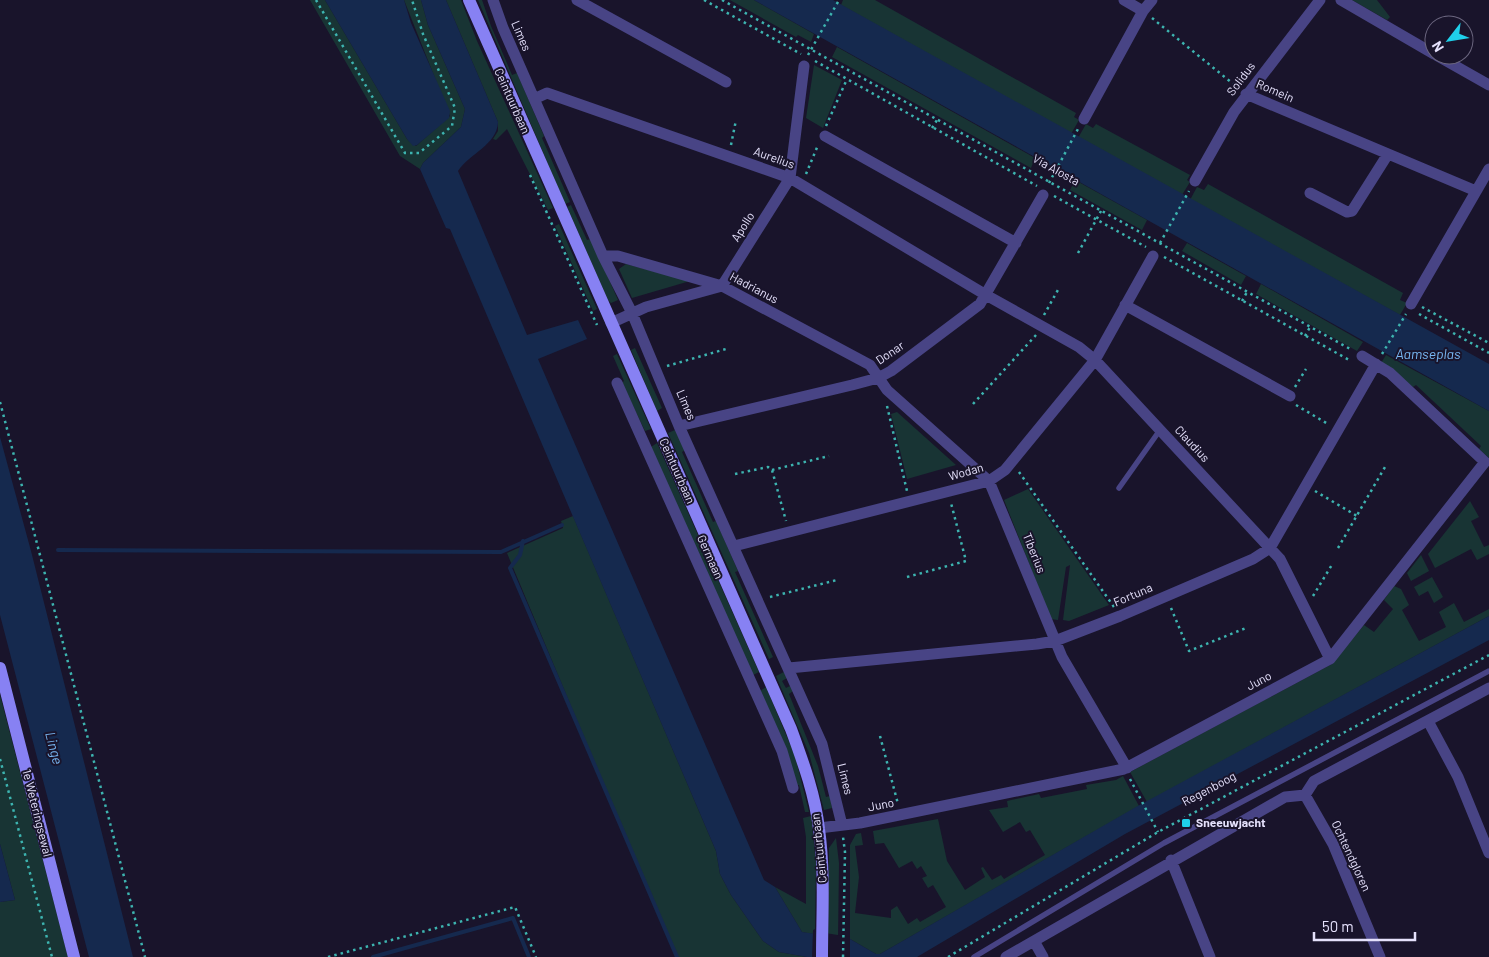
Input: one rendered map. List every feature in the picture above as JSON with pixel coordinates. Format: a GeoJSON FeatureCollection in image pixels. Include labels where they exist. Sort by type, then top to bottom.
{"type":"FeatureCollection","features":[{"type":"Feature","properties":{"kind":"street","name":"Ceintuurbaan"},"geometry":{"type":"LineString","coordinates":[[469,0],[791,729],[808,777],[819,828],[823,870],[822,957]]}},
{"type":"Feature","properties":{"kind":"street","name":"Limes"},"geometry":{"type":"LineString","coordinates":[[493,0],[503,28],[603,256],[632,313],[679,426],[822,744],[842,825]]}},
{"type":"Feature","properties":{"kind":"street"},"geometry":{"type":"LineString","coordinates":[[577,0],[726,82]]}},
{"type":"Feature","properties":{"kind":"street"},"geometry":{"type":"LineString","coordinates":[[1124,0],[1143,10]]}},
{"type":"Feature","properties":{"kind":"street"},"geometry":{"type":"LineString","coordinates":[[1081,123],[1143,10],[1152,0]]}},
{"type":"Feature","properties":{"kind":"street","name":"Solidus"},"geometry":{"type":"LineString","coordinates":[[1192,186],[1246,94],[1320,0]]}},
{"type":"Feature","properties":{"kind":"street"},"geometry":{"type":"LineString","coordinates":[[1341,0],[1424,48]]}},
{"type":"Feature","properties":{"kind":"street"},"geometry":{"type":"LineString","coordinates":[[1454,65],[1489,86]]}},
{"type":"Feature","properties":{"kind":"street","name":"Apollo"},"geometry":{"type":"LineString","coordinates":[[722,286],[790,178],[804,66]]}},
{"type":"Feature","properties":{"kind":"street","name":"Aurelius"},"geometry":{"type":"LineString","coordinates":[[534,99],[547,94],[790,178],[986,295]]}},
{"type":"Feature","properties":{"kind":"street","name":"Romein"},"geometry":{"type":"LineString","coordinates":[[1246,94],[1476,190]]}},
{"type":"Feature","properties":{"kind":"street"},"geometry":{"type":"LineString","coordinates":[[825,136],[1016,243]]}},
{"type":"Feature","properties":{"kind":"street"},"geometry":{"type":"LineString","coordinates":[[1310,193],[1346,212],[1352,211],[1388,154]]}},
{"type":"Feature","properties":{"kind":"street"},"geometry":{"type":"LineString","coordinates":[[1411,308],[1489,169]]}},
{"type":"Feature","properties":{"kind":"street","name":"Donar"},"geometry":{"type":"LineString","coordinates":[[679,426],[878,378],[891,371],[980,304],[1043,195]]}},
{"type":"Feature","properties":{"kind":"street","name":"Hadrianus"},"geometry":{"type":"LineString","coordinates":[[603,256],[618,256],[722,286],[870,366],[878,378]]}},
{"type":"Feature","properties":{"kind":"street","name":"Wodan"},"geometry":{"type":"LineString","coordinates":[[734,546],[989,481],[1005,470],[1095,360],[1153,256]]}},
{"type":"Feature","properties":{"kind":"street"},"geometry":{"type":"LineString","coordinates":[[611,324],[632,313],[722,286]]}},
{"type":"Feature","properties":{"kind":"street","name":"Claudius"},"geometry":{"type":"LineString","coordinates":[[986,295],[1079,347],[1095,360],[1280,558],[1330,659]]}},
{"type":"Feature","properties":{"kind":"street"},"geometry":{"type":"LineString","coordinates":[[1125,305],[1290,396]]}},
{"type":"Feature","properties":{"kind":"street"},"geometry":{"type":"LineString","coordinates":[[1362,356],[1379,359]]}},
{"type":"Feature","properties":{"kind":"street","name":"Fortuna"},"geometry":{"type":"LineString","coordinates":[[789,668],[1054,641],[1120,616],[1253,559],[1270,548],[1379,359]]}},
{"type":"Feature","properties":{"kind":"street","name":"Juno"},"geometry":{"type":"LineString","coordinates":[[819,828],[901,815],[1127,768],[1330,659],[1485,462],[1390,373],[1379,359]]}},
{"type":"Feature","properties":{"kind":"street","name":"Tiberius"},"geometry":{"type":"LineString","coordinates":[[878,378],[887,390],[989,481],[1054,641],[1127,768]]}},
{"type":"Feature","properties":{"kind":"street","name":"Germaan"},"geometry":{"type":"LineString","coordinates":[[617,383],[782,751],[793,788]]}},
{"type":"Feature","properties":{"kind":"street"},"geometry":{"type":"LineString","coordinates":[[643,442],[661,434]]}},
{"type":"Feature","properties":{"kind":"street","name":"1e Weteringsewal"},"geometry":{"type":"LineString","coordinates":[[0,668],[74,957]]}},
{"type":"Feature","properties":{"kind":"street"},"geometry":{"type":"LineString","coordinates":[[752,684],[769,677]]}},
{"type":"Feature","properties":{"kind":"street"},"geometry":{"type":"LineString","coordinates":[[1006,957],[1171,860],[1285,797],[1305,795],[1314,781],[1489,688]]}},
{"type":"Feature","properties":{"kind":"street"},"geometry":{"type":"LineString","coordinates":[[1428,721],[1458,777],[1489,853]]}},
{"type":"Feature","properties":{"kind":"street","name":"Ochtendgloren"},"geometry":{"type":"LineString","coordinates":[[1305,795],[1333,844],[1380,957]]}},
{"type":"Feature","properties":{"kind":"street"},"geometry":{"type":"LineString","coordinates":[[1171,860],[1210,957]]}},
{"type":"Feature","properties":{"kind":"street"},"geometry":{"type":"LineString","coordinates":[[1034,941],[1043,957]]}},
{"type":"Feature","properties":{"kind":"lane"},"geometry":{"type":"LineString","coordinates":[[1119,488],[1160,430]]}},
{"type":"Feature","properties":{"kind":"lane"},"geometry":{"type":"LineString","coordinates":[[974,957],[1164,843],[1489,671]]}},
{"type":"Feature","properties":{"kind":"path"},"geometry":{"type":"LineString","coordinates":[[316,0],[405,152],[419,153],[452,126],[455,108],[423,34],[412,0]]}},
{"type":"Feature","properties":{"kind":"path","name":"Via Alosta"},"geometry":{"type":"LineString","coordinates":[[722,0],[1362,356]]}},
{"type":"Feature","properties":{"kind":"path"},"geometry":{"type":"LineString","coordinates":[[810,49],[839,0]]}},
{"type":"Feature","properties":{"kind":"path","name":"Romein"},"geometry":{"type":"LineString","coordinates":[[1143,10],[1246,94]]}},
{"type":"Feature","properties":{"kind":"path"},"geometry":{"type":"LineString","coordinates":[[869,92],[873,84]]}},
{"type":"Feature","properties":{"kind":"path"},"geometry":{"type":"LineString","coordinates":[[730,157],[736,120]]}},
{"type":"Feature","properties":{"kind":"path"},"geometry":{"type":"LineString","coordinates":[[932,128],[937,120]]}},
{"type":"Feature","properties":{"kind":"path"},"geometry":{"type":"LineString","coordinates":[[1049,182],[1081,123]]}},
{"type":"Feature","properties":{"kind":"path"},"geometry":{"type":"LineString","coordinates":[[530,175],[599,329]]}},
{"type":"Feature","properties":{"kind":"path"},"geometry":{"type":"LineString","coordinates":[[1160,244],[1192,186]]}},
{"type":"Feature","properties":{"kind":"path"},"geometry":{"type":"LineString","coordinates":[[1078,253],[1101,211]]}},
{"type":"Feature","properties":{"kind":"path"},"geometry":{"type":"LineString","coordinates":[[973,404],[1041,326],[1059,288]]}},
{"type":"Feature","properties":{"kind":"path"},"geometry":{"type":"LineString","coordinates":[[1242,301],[1248,292]]}},
{"type":"Feature","properties":{"kind":"path"},"geometry":{"type":"LineString","coordinates":[[1411,308],[1489,343]]}},
{"type":"Feature","properties":{"kind":"path"},"geometry":{"type":"LineString","coordinates":[[1411,308],[1489,353]]}},
{"type":"Feature","properties":{"kind":"path"},"geometry":{"type":"LineString","coordinates":[[1379,359],[1411,308]]}},
{"type":"Feature","properties":{"kind":"path"},"geometry":{"type":"LineString","coordinates":[[1305,336],[1310,327]]}},
{"type":"Feature","properties":{"kind":"path"},"geometry":{"type":"LineString","coordinates":[[656,369],[726,349]]}},
{"type":"Feature","properties":{"kind":"path"},"geometry":{"type":"LineString","coordinates":[[1306,369],[1288,400],[1338,430]]}},
{"type":"Feature","properties":{"kind":"path"},"geometry":{"type":"LineString","coordinates":[[887,390],[886,402],[910,501]]}},
{"type":"Feature","properties":{"kind":"path"},"geometry":{"type":"LineString","coordinates":[[0,402],[146,957]]}},
{"type":"Feature","properties":{"kind":"path"},"geometry":{"type":"LineString","coordinates":[[735,474],[768,467],[772,470],[829,456]]}},
{"type":"Feature","properties":{"kind":"path"},"geometry":{"type":"LineString","coordinates":[[1012,461],[1120,616]]}},
{"type":"Feature","properties":{"kind":"path"},"geometry":{"type":"LineString","coordinates":[[1338,548],[1385,467]]}},
{"type":"Feature","properties":{"kind":"path"},"geometry":{"type":"LineString","coordinates":[[772,470],[788,532]]}},
{"type":"Feature","properties":{"kind":"path"},"geometry":{"type":"LineString","coordinates":[[1305,486],[1356,516]]}},
{"type":"Feature","properties":{"kind":"path"},"geometry":{"type":"LineString","coordinates":[[907,577],[966,561],[948,492]]}},
{"type":"Feature","properties":{"kind":"path"},"geometry":{"type":"LineString","coordinates":[[1304,608],[1333,563]]}},
{"type":"Feature","properties":{"kind":"path"},"geometry":{"type":"LineString","coordinates":[[758,600],[837,580]]}},
{"type":"Feature","properties":{"kind":"path"},"geometry":{"type":"LineString","coordinates":[[1167,596],[1189,651],[1246,628]]}},
{"type":"Feature","properties":{"kind":"path","name":"Regenboog"},"geometry":{"type":"LineString","coordinates":[[948,957],[1158,832],[1489,655]]}},
{"type":"Feature","properties":{"kind":"path"},"geometry":{"type":"LineString","coordinates":[[880,736],[901,815]]}},
{"type":"Feature","properties":{"kind":"path"},"geometry":{"type":"LineString","coordinates":[[0,758],[52,957]]}},
{"type":"Feature","properties":{"kind":"path"},"geometry":{"type":"LineString","coordinates":[[1136,791],[1158,832]]}},
{"type":"Feature","properties":{"kind":"path","name":"Ceintuurbaan"},"geometry":{"type":"LineString","coordinates":[[842,825],[845,852],[843,957]]}},
{"type":"Feature","properties":{"kind":"path"},"geometry":{"type":"LineString","coordinates":[[328,957],[515,908],[536,957]]}},
{"type":"Feature","properties":{"kind":"green space"},"geometry":{"type":"Polygon","coordinates":[[[310,0],[325,0],[407,139],[416,146],[450,116],[404,0],[421,0],[428,25],[465,109],[461,127],[423,163],[420,169],[400,156],[310,0]]]}},
{"type":"Feature","properties":{"kind":"green space"},"geometry":{"type":"Polygon","coordinates":[[[446,0],[461,0],[477,41],[553,208],[548,210],[507,129],[496,140],[493,139],[498,131],[498,122],[446,0]]]}},
{"type":"Feature","properties":{"kind":"green space"},"geometry":{"type":"Polygon","coordinates":[[[478,0],[482,0],[512,75],[517,73],[544,136],[542,138],[570,202],[565,204],[478,0]]]}},
{"type":"Feature","properties":{"kind":"green space"},"geometry":{"type":"Polygon","coordinates":[[[730,0],[754,0],[814,34],[811,42],[798,35],[796,37],[730,0]]]}},
{"type":"Feature","properties":{"kind":"green space"},"geometry":{"type":"Polygon","coordinates":[[[843,0],[875,0],[1076,113],[1074,117],[1079,120],[1071,134],[841,5],[843,0]]]}},
{"type":"Feature","properties":{"kind":"green space"},"geometry":{"type":"Polygon","coordinates":[[[1352,0],[1377,0],[1390,17],[1387,20],[1352,0]]]}},
{"type":"Feature","properties":{"kind":"green space"},"geometry":{"type":"Polygon","coordinates":[[[837,47],[1035,158],[1031,168],[832,57],[837,47]]]}},
{"type":"Feature","properties":{"kind":"green space"},"geometry":{"type":"Polygon","coordinates":[[[814,65],[842,80],[823,128],[806,118],[814,65]]]}},
{"type":"Feature","properties":{"kind":"green space"},"geometry":{"type":"Polygon","coordinates":[[[1086,124],[1093,128],[1096,124],[1190,175],[1187,180],[1190,182],[1182,195],[1078,138],[1086,124]]]}},
{"type":"Feature","properties":{"kind":"green space"},"geometry":{"type":"Polygon","coordinates":[[[1075,180],[1147,220],[1142,230],[1070,190],[1075,180]]]}},
{"type":"Feature","properties":{"kind":"green space"},"geometry":{"type":"Polygon","coordinates":[[[1208,184],[1403,293],[1400,300],[1407,303],[1400,315],[1190,200],[1197,187],[1204,190],[1208,184]]]}},
{"type":"Feature","properties":{"kind":"green space"},"geometry":{"type":"Polygon","coordinates":[[[571,205],[587,240],[591,239],[618,300],[611,303],[608,300],[567,207],[571,205]]]}},
{"type":"Feature","properties":{"kind":"green space"},"geometry":{"type":"Polygon","coordinates":[[[559,224],[597,309],[593,311],[555,226],[559,224]]]}},
{"type":"Feature","properties":{"kind":"green space"},"geometry":{"type":"Polygon","coordinates":[[[1187,243],[1246,276],[1241,285],[1182,251],[1187,243]]]}},
{"type":"Feature","properties":{"kind":"green space"},"geometry":{"type":"Polygon","coordinates":[[[626,264],[690,281],[632,298],[619,269],[626,264]]]}},
{"type":"Feature","properties":{"kind":"green space"},"geometry":{"type":"Polygon","coordinates":[[[1261,284],[1363,342],[1357,351],[1256,294],[1261,284]]]}},
{"type":"Feature","properties":{"kind":"green space"},"geometry":{"type":"Polygon","coordinates":[[[635,348],[662,408],[657,411],[631,350],[635,348]]]}},
{"type":"Feature","properties":{"kind":"green space"},"geometry":{"type":"Polygon","coordinates":[[[617,354],[651,429],[645,431],[622,383],[624,381],[613,356],[617,354]]]}},
{"type":"Feature","properties":{"kind":"green space"},"geometry":{"type":"Polygon","coordinates":[[[1386,355],[1489,411],[1489,458],[1479,449],[1481,446],[1416,385],[1413,387],[1381,363],[1386,355]]]}},
{"type":"Feature","properties":{"kind":"green space"},"geometry":{"type":"Polygon","coordinates":[[[897,412],[956,465],[907,479],[891,414],[897,412]]]}},
{"type":"Feature","properties":{"kind":"green space"},"geometry":{"type":"Polygon","coordinates":[[[675,430],[685,450],[682,452],[713,522],[716,521],[738,571],[735,572],[773,657],[769,659],[668,433],[675,430]]]}},
{"type":"Feature","properties":{"kind":"green space"},"geometry":{"type":"Polygon","coordinates":[[[657,443],[759,672],[753,675],[651,447],[657,443]]]}},
{"type":"Feature","properties":{"kind":"green space"},"geometry":{"type":"Polygon","coordinates":[[[1028,489],[1109,605],[1069,621],[1063,620],[1070,565],[1066,567],[1058,620],[1051,619],[1004,500],[1028,489]]]}},
{"type":"Feature","properties":{"kind":"green space"},"geometry":{"type":"Polygon","coordinates":[[[1470,501],[1479,517],[1471,521],[1484,547],[1489,545],[1489,554],[1477,560],[1471,549],[1435,568],[1428,554],[1470,501]]]}},
{"type":"Feature","properties":{"kind":"green space"},"geometry":{"type":"Polygon","coordinates":[[[573,516],[716,851],[720,874],[731,895],[763,941],[779,952],[807,957],[676,957],[507,553],[563,528],[561,521],[573,516]]]}},
{"type":"Feature","properties":{"kind":"green space"},"geometry":{"type":"Polygon","coordinates":[[[1421,555],[1429,571],[1411,581],[1407,573],[1421,555]]]}},
{"type":"Feature","properties":{"kind":"green space"},"geometry":{"type":"Polygon","coordinates":[[[1432,577],[1443,597],[1434,603],[1428,591],[1419,596],[1414,587],[1432,577]]]}},
{"type":"Feature","properties":{"kind":"green space"},"geometry":{"type":"Polygon","coordinates":[[[1394,586],[1401,589],[1409,605],[1402,610],[1419,641],[1446,627],[1439,612],[1454,603],[1464,622],[1489,609],[1489,616],[1147,802],[1130,772],[1332,664],[1364,625],[1374,632],[1393,609],[1384,600],[1394,586]]]}},
{"type":"Feature","properties":{"kind":"green space"},"geometry":{"type":"Polygon","coordinates":[[[784,672],[787,678],[782,681],[786,688],[790,686],[793,691],[789,694],[818,766],[826,797],[830,796],[832,808],[824,810],[809,753],[776,676],[784,672]]]}},
{"type":"Feature","properties":{"kind":"green space"},"geometry":{"type":"Polygon","coordinates":[[[766,687],[795,756],[809,812],[805,812],[799,785],[796,786],[760,691],[766,687]]]}},
{"type":"Feature","properties":{"kind":"green space"},"geometry":{"type":"Polygon","coordinates":[[[0,695],[68,957],[0,957],[0,902],[15,900],[0,844],[0,695]]]}},
{"type":"Feature","properties":{"kind":"green space"},"geometry":{"type":"Polygon","coordinates":[[[1123,776],[1139,806],[880,954],[876,954],[850,939],[850,845],[856,834],[861,833],[863,845],[855,846],[859,877],[855,913],[891,918],[891,910],[897,906],[908,924],[917,918],[920,922],[946,907],[933,885],[928,888],[922,878],[927,876],[921,866],[917,869],[912,861],[899,868],[884,843],[875,844],[873,831],[938,819],[947,861],[965,890],[985,877],[981,868],[983,867],[992,880],[1001,875],[1004,879],[1045,855],[1030,830],[1026,832],[1020,822],[1003,832],[989,810],[1008,807],[1007,801],[1039,794],[1041,798],[1087,789],[1086,785],[1116,780],[1123,776]]]}},
{"type":"Feature","properties":{"kind":"green space"},"geometry":{"type":"Polygon","coordinates":[[[811,816],[816,864],[815,929],[813,934],[802,932],[775,887],[806,904],[806,837],[803,818],[811,816]]]}},
{"type":"Feature","properties":{"kind":"green space"},"geometry":{"type":"Polygon","coordinates":[[[836,838],[839,863],[838,940],[828,957],[829,848],[836,838]]]}},
{"type":"Feature","properties":{"kind":"water"},"geometry":{"type":"Polygon","coordinates":[[[325,0],[404,0],[411,23],[450,111],[449,118],[417,145],[413,146],[407,139],[325,0]]]}},
{"type":"Feature","properties":{"kind":"water"},"geometry":{"type":"Polygon","coordinates":[[[421,0],[446,0],[498,122],[493,137],[458,171],[527,335],[578,320],[587,339],[538,359],[764,880],[775,887],[802,932],[850,939],[876,954],[880,954],[1136,807],[1489,616],[1489,640],[1125,834],[917,957],[807,957],[779,952],[763,941],[731,895],[720,874],[716,851],[450,229],[446,228],[420,169],[423,163],[461,127],[465,109],[428,25],[421,0]]]}},
{"type":"Feature","properties":{"kind":"water","name":"Aamseplas"},"geometry":{"type":"Polygon","coordinates":[[[754,0],[833,0],[1489,364],[1489,411],[754,0]]]}},
{"type":"Feature","properties":{"kind":"water","name":"Linge"},"geometry":{"type":"Polygon","coordinates":[[[0,437],[31,551],[133,957],[89,957],[0,615],[0,437]]]}},
{"type":"Feature","properties":{"kind":"water"},"geometry":{"type":"Polygon","coordinates":[[[0,844],[15,900],[0,902],[0,844]]]}},
{"type":"Feature","properties":{"kind":"pier"},"geometry":{"type":"Polygon","coordinates":[[[813,931],[850,937],[850,957],[812,957],[813,931]]]}},
{"type":"Feature","properties":{"kind":"waterway"},"geometry":{"type":"LineString","coordinates":[[58,550],[501,552],[562,525]]}},
{"type":"Feature","properties":{"kind":"waterway"},"geometry":{"type":"LineString","coordinates":[[523,541],[520,555],[510,568],[677,957]]}},
{"type":"Feature","properties":{"kind":"waterway"},"geometry":{"type":"LineString","coordinates":[[373,957],[513,918],[529,957]]}},
{"type":"Feature","properties":{"kind":"place","name":"Sneeuwjacht"},"geometry":{"type":"Point","coordinates":[1186,823]}}]}
